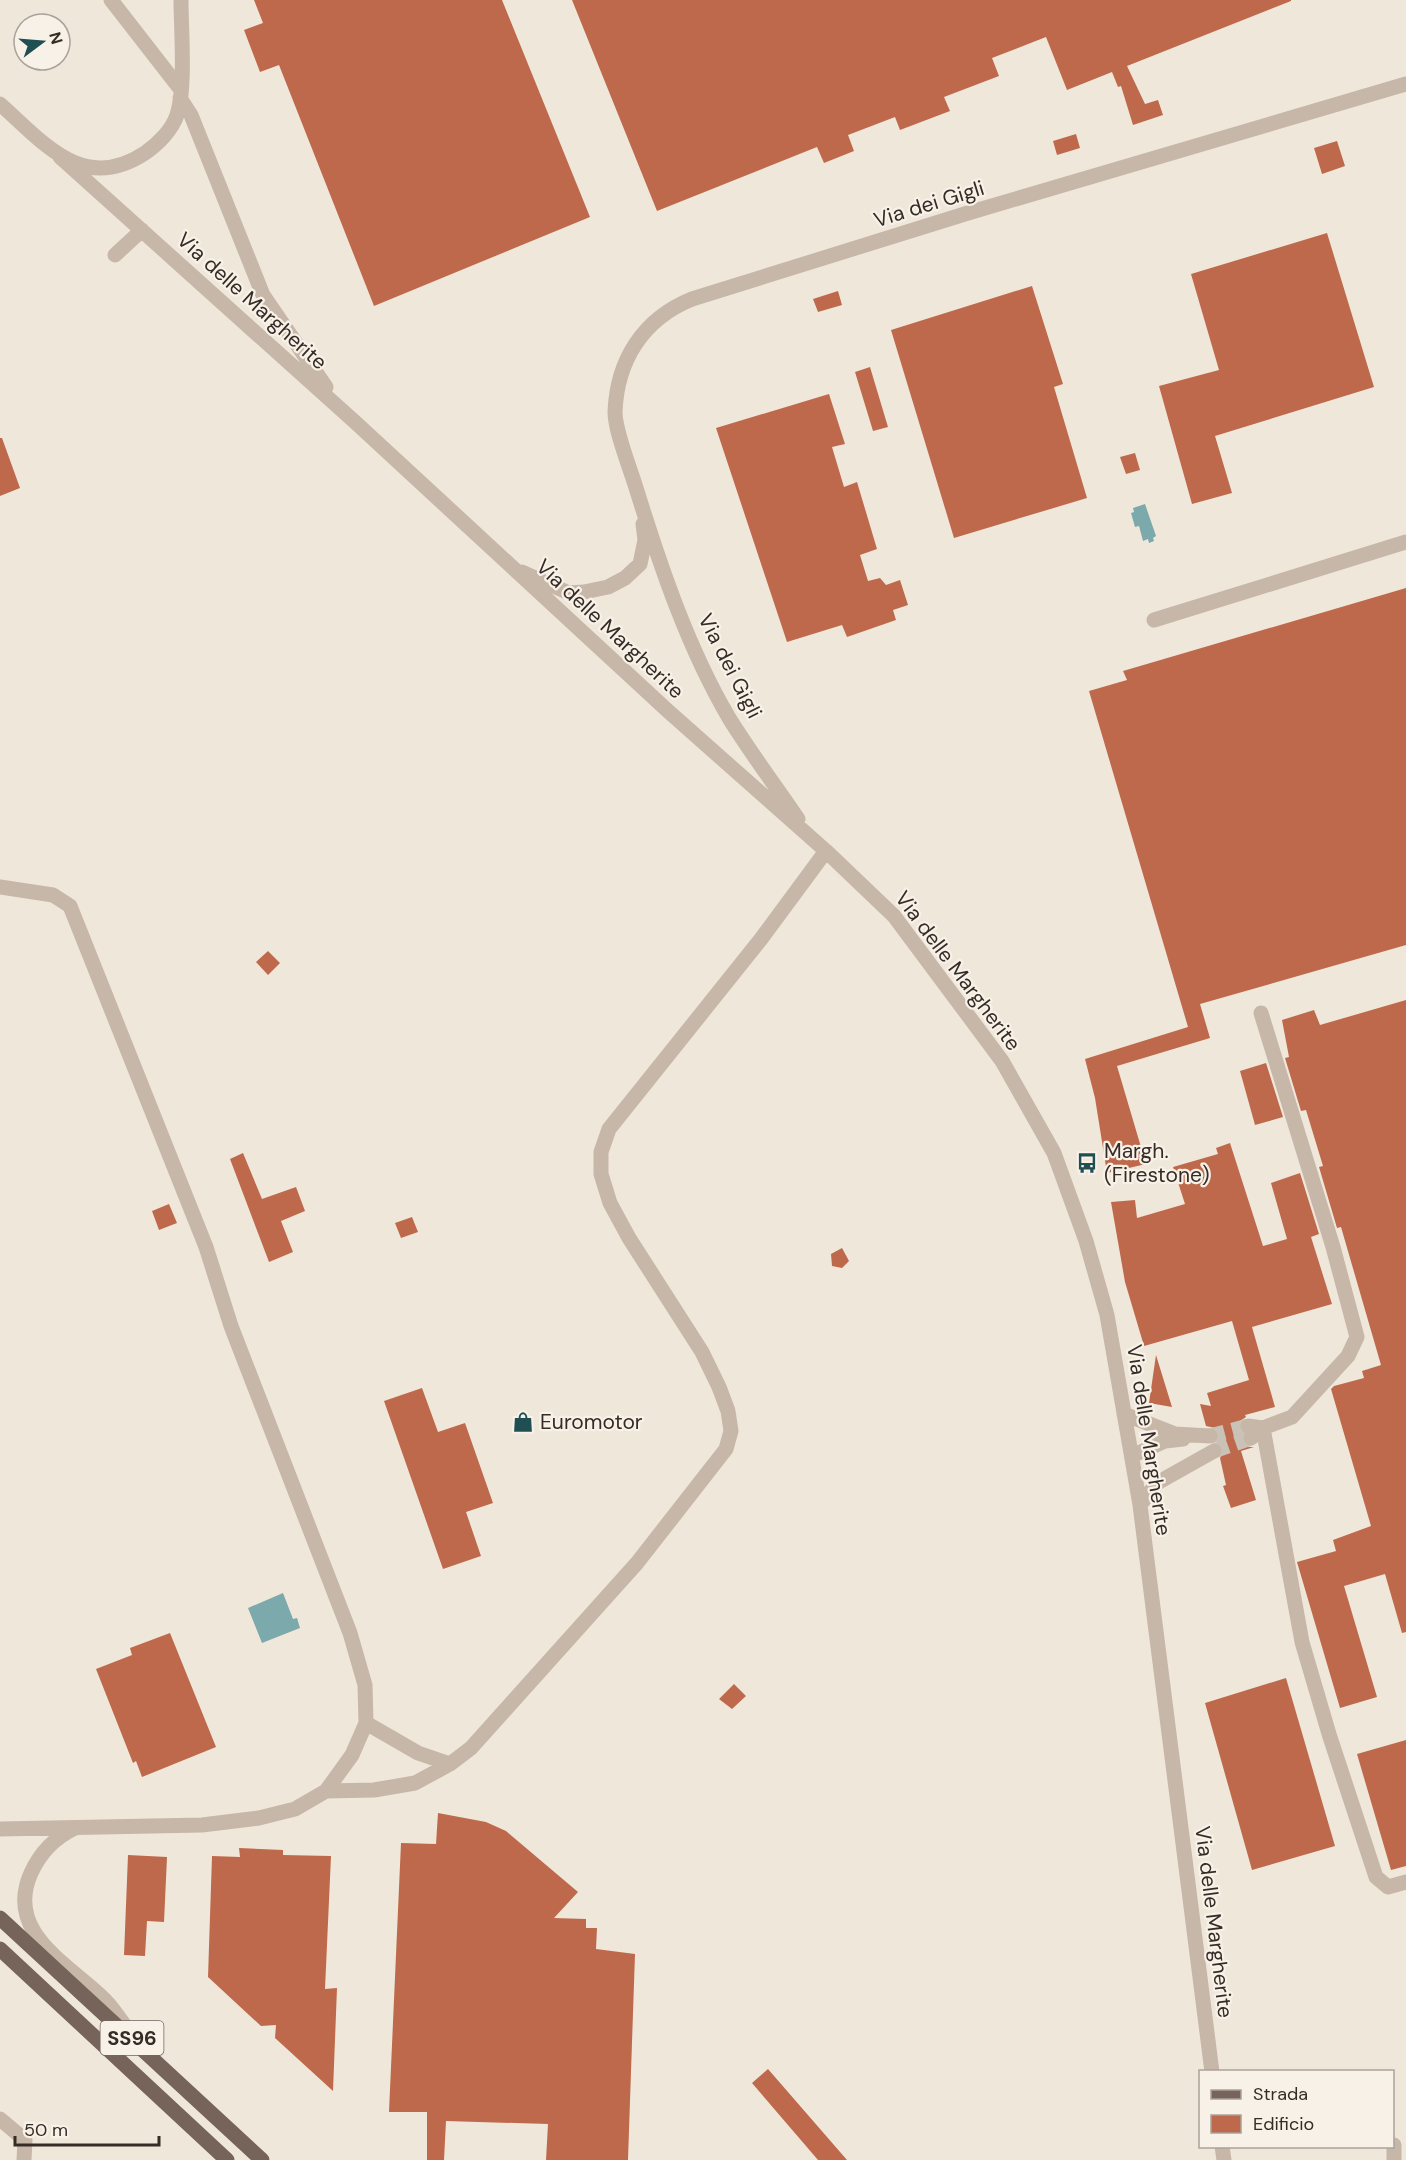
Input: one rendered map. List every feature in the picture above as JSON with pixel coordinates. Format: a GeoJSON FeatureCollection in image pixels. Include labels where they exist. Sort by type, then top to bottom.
{"type":"FeatureCollection","features":[{"type":"Feature","properties":{"kind":"main road","name":"SS96"},"geometry":{"type":"LineString","coordinates":[[0,1918],[138,2043],[262,2160]]}},
{"type":"Feature","properties":{"kind":"main road","name":"SS96"},"geometry":{"type":"LineString","coordinates":[[1,1952],[227,2160]]}},
{"type":"Feature","properties":{"kind":"street"},"geometry":{"type":"LineString","coordinates":[[111,0],[162,64],[191,115],[263,295],[318,377],[354,422]]}},
{"type":"Feature","properties":{"kind":"street"},"geometry":{"type":"LineString","coordinates":[[180,94],[181,0]]}},
{"type":"Feature","properties":{"kind":"street","name":"Via dei Gigli"},"geometry":{"type":"LineString","coordinates":[[810,837],[730,719],[705,672],[665,573],[615,416],[617,393],[624,365],[637,342],[654,322],[676,306],[968,213],[1406,84]]}},
{"type":"Feature","properties":{"kind":"street","name":"Via delle Margherite"},"geometry":{"type":"LineString","coordinates":[[60,157],[86,167],[114,168],[137,158],[158,144],[177,116],[180,94]]}},
{"type":"Feature","properties":{"kind":"street","name":"Via delle Margherite"},"geometry":{"type":"LineString","coordinates":[[0,104],[354,422],[668,711],[826,851],[894,916],[1002,1061],[1054,1154],[1086,1241],[1107,1315],[1140,1505],[1212,2070]]}},
{"type":"Feature","properties":{"kind":"street"},"geometry":{"type":"LineString","coordinates":[[115,255],[142,230]]}},
{"type":"Feature","properties":{"kind":"street","name":"Via dei Gigli"},"geometry":{"type":"LineString","coordinates":[[514,569],[569,593],[608,587],[625,578],[640,564],[645,540],[640,500]]}},
{"type":"Feature","properties":{"kind":"street"},"geometry":{"type":"LineString","coordinates":[[1154,620],[1406,542]]}},
{"type":"Feature","properties":{"kind":"street"},"geometry":{"type":"LineString","coordinates":[[326,1791],[374,1790],[414,1783],[450,1764],[471,1748],[637,1563],[726,1449],[731,1431],[728,1411],[719,1387],[702,1352],[629,1238],[610,1203],[602,1174],[602,1152],[609,1129],[761,939],[826,851]]}},
{"type":"Feature","properties":{"kind":"street"},"geometry":{"type":"LineString","coordinates":[[0,887],[53,895],[70,906],[206,1247],[231,1326],[350,1633],[365,1685],[366,1723],[352,1755],[326,1791],[295,1809],[260,1818],[202,1825],[0,1828]]}},
{"type":"Feature","properties":{"kind":"street"},"geometry":{"type":"LineString","coordinates":[[1261,1013],[1334,1247],[1357,1337],[1348,1356],[1292,1417],[1254,1430],[1302,1642],[1329,1734],[1376,1877],[1388,1887],[1406,1882]]}},
{"type":"Feature","properties":{"kind":"street"},"geometry":{"type":"LineString","coordinates":[[1124,1414],[1175,1434],[1212,1444]]}},
{"type":"Feature","properties":{"kind":"street"},"geometry":{"type":"LineString","coordinates":[[1131,1456],[1165,1441],[1212,1444]]}},
{"type":"Feature","properties":{"kind":"street"},"geometry":{"type":"LineString","coordinates":[[1140,1505],[1157,1483],[1212,1444]]}},
{"type":"Feature","properties":{"kind":"street"},"geometry":{"type":"LineString","coordinates":[[366,1723],[418,1752],[450,1764]]}},
{"type":"Feature","properties":{"kind":"street"},"geometry":{"type":"LineString","coordinates":[[78,1827],[53,1842],[36,1862],[28,1879],[24,1900],[27,1917],[32,1932],[46,1948],[106,2001],[138,2043]]}},
{"type":"Feature","properties":{"kind":"street"},"geometry":{"type":"LineString","coordinates":[[0,2119],[25,2140],[24,2160]]}},
{"type":"Feature","properties":{"kind":"water"},"geometry":{"type":"Polygon","coordinates":[[[1145,504],[1156,536],[1153,538],[1154,541],[1149,543],[1148,539],[1143,541],[1139,526],[1135,527],[1131,513],[1134,512],[1133,508],[1145,504]]]}},
{"type":"Feature","properties":{"kind":"water"},"geometry":{"type":"Polygon","coordinates":[[[283,1593],[293,1619],[297,1618],[300,1628],[262,1643],[248,1608],[283,1593]]]}},
{"type":"Feature","properties":{"kind":"building"},"geometry":{"type":"Polygon","coordinates":[[[254,0],[502,0],[590,217],[374,306],[279,65],[260,72],[244,30],[263,23],[254,0]]]}},
{"type":"Feature","properties":{"kind":"building"},"geometry":{"type":"Polygon","coordinates":[[[572,0],[1291,1],[1127,66],[1145,104],[1158,100],[1163,115],[1133,125],[1121,86],[1118,87],[1112,72],[1067,90],[1046,37],[992,58],[999,76],[944,97],[950,111],[900,130],[895,117],[848,135],[854,151],[824,163],[817,147],[657,211],[572,0]]]}},
{"type":"Feature","properties":{"kind":"building"},"geometry":{"type":"Polygon","coordinates":[[[1076,134],[1080,148],[1057,155],[1053,141],[1076,134]]]}},
{"type":"Feature","properties":{"kind":"building"},"geometry":{"type":"Polygon","coordinates":[[[1337,141],[1345,166],[1322,174],[1314,148],[1337,141]]]}},
{"type":"Feature","properties":{"kind":"building"},"geometry":{"type":"Polygon","coordinates":[[[1327,233],[1374,387],[1215,436],[1232,493],[1192,504],[1159,386],[1219,370],[1191,274],[1327,233]]]}},
{"type":"Feature","properties":{"kind":"building"},"geometry":{"type":"Polygon","coordinates":[[[1032,286],[1063,384],[1054,387],[1087,498],[954,538],[891,330],[1032,286]]]}},
{"type":"Feature","properties":{"kind":"building"},"geometry":{"type":"Polygon","coordinates":[[[838,291],[842,305],[818,312],[813,299],[838,291]]]}},
{"type":"Feature","properties":{"kind":"building"},"geometry":{"type":"Polygon","coordinates":[[[870,367],[888,427],[873,431],[855,372],[870,367]]]}},
{"type":"Feature","properties":{"kind":"building"},"geometry":{"type":"Polygon","coordinates":[[[829,394],[845,444],[832,447],[844,487],[857,482],[877,549],[860,555],[868,581],[880,578],[886,585],[900,580],[908,605],[893,610],[896,620],[847,637],[842,625],[787,642],[716,428],[829,394]]]}},
{"type":"Feature","properties":{"kind":"building"},"geometry":{"type":"Polygon","coordinates":[[[0,438],[2,438],[20,488],[0,496],[0,438]]]}},
{"type":"Feature","properties":{"kind":"building"},"geometry":{"type":"Polygon","coordinates":[[[1135,453],[1140,470],[1126,474],[1120,457],[1135,453]]]}},
{"type":"Feature","properties":{"kind":"building"},"geometry":{"type":"Polygon","coordinates":[[[1406,588],[1406,945],[1200,1004],[1210,1038],[1117,1066],[1146,1164],[1107,1173],[1095,1098],[1085,1059],[1188,1027],[1089,691],[1127,680],[1123,671],[1406,588]]]}},
{"type":"Feature","properties":{"kind":"building"},"geometry":{"type":"Polygon","coordinates":[[[268,951],[280,963],[268,975],[256,962],[268,951]]]}},
{"type":"Feature","properties":{"kind":"building"},"geometry":{"type":"Polygon","coordinates":[[[1406,1000],[1406,1632],[1402,1633],[1385,1574],[1344,1586],[1377,1697],[1340,1708],[1297,1562],[1336,1551],[1333,1540],[1371,1526],[1331,1389],[1334,1386],[1364,1378],[1362,1371],[1381,1365],[1341,1227],[1337,1228],[1319,1167],[1323,1166],[1306,1110],[1301,1111],[1285,1058],[1289,1057],[1282,1020],[1314,1010],[1320,1025],[1406,1000]]]}},
{"type":"Feature","properties":{"kind":"building"},"geometry":{"type":"Polygon","coordinates":[[[1266,1063],[1283,1117],[1255,1125],[1240,1071],[1266,1063]]]}},
{"type":"Feature","properties":{"kind":"building"},"geometry":{"type":"Polygon","coordinates":[[[1230,1143],[1263,1246],[1287,1239],[1271,1183],[1300,1173],[1319,1234],[1311,1237],[1332,1304],[1252,1327],[1275,1407],[1245,1415],[1246,1417],[1240,1421],[1239,1429],[1243,1444],[1254,1447],[1241,1451],[1256,1500],[1231,1508],[1223,1486],[1226,1485],[1220,1458],[1224,1451],[1217,1442],[1219,1432],[1215,1428],[1206,1426],[1200,1404],[1211,1406],[1207,1393],[1249,1380],[1232,1321],[1144,1346],[1125,1282],[1111,1202],[1135,1200],[1137,1218],[1185,1204],[1173,1167],[1218,1154],[1216,1148],[1230,1143]]]}},
{"type":"Feature","properties":{"kind":"building"},"geometry":{"type":"Polygon","coordinates":[[[243,1153],[262,1199],[296,1187],[305,1211],[281,1221],[293,1252],[269,1262],[230,1159],[243,1153]]]}},
{"type":"Feature","properties":{"kind":"building"},"geometry":{"type":"Polygon","coordinates":[[[169,1204],[177,1223],[159,1230],[152,1211],[169,1204]]]}},
{"type":"Feature","properties":{"kind":"building"},"geometry":{"type":"Polygon","coordinates":[[[412,1217],[418,1232],[401,1238],[395,1223],[412,1217]]]}},
{"type":"Feature","properties":{"kind":"building"},"geometry":{"type":"Polygon","coordinates":[[[842,1248],[849,1261],[842,1268],[832,1266],[831,1254],[842,1248]]]}},
{"type":"Feature","properties":{"kind":"building"},"geometry":{"type":"Polygon","coordinates":[[[1156,1355],[1172,1407],[1149,1403],[1156,1355]]]}},
{"type":"Feature","properties":{"kind":"building"},"geometry":{"type":"Polygon","coordinates":[[[422,1388],[438,1432],[465,1423],[493,1503],[466,1512],[481,1556],[443,1569],[384,1401],[422,1388]]]}},
{"type":"Feature","properties":{"kind":"building"},"geometry":{"type":"Polygon","coordinates":[[[170,1633],[216,1747],[142,1777],[136,1761],[133,1763],[96,1669],[132,1655],[130,1648],[170,1633]]]}},
{"type":"Feature","properties":{"kind":"building"},"geometry":{"type":"Polygon","coordinates":[[[1286,1678],[1335,1846],[1252,1870],[1205,1703],[1286,1678]]]}},
{"type":"Feature","properties":{"kind":"building"},"geometry":{"type":"Polygon","coordinates":[[[734,1684],[746,1696],[732,1709],[719,1699],[734,1684]]]}},
{"type":"Feature","properties":{"kind":"building"},"geometry":{"type":"Polygon","coordinates":[[[1406,1740],[1406,1866],[1391,1870],[1357,1754],[1406,1740]]]}},
{"type":"Feature","properties":{"kind":"building"},"geometry":{"type":"Polygon","coordinates":[[[438,1813],[486,1822],[506,1831],[578,1892],[554,1918],[586,1919],[586,1928],[597,1928],[596,1949],[635,1954],[628,2160],[546,2160],[548,2124],[446,2121],[444,2160],[427,2160],[427,2112],[389,2112],[401,1843],[436,1844],[438,1813]]]}},
{"type":"Feature","properties":{"kind":"building"},"geometry":{"type":"Polygon","coordinates":[[[239,1848],[283,1850],[283,1855],[331,1856],[325,1989],[337,1988],[333,2091],[275,2038],[276,2025],[261,2026],[208,1977],[212,1856],[240,1857],[239,1848]]]}},
{"type":"Feature","properties":{"kind":"building"},"geometry":{"type":"Polygon","coordinates":[[[128,1855],[167,1857],[164,1922],[147,1921],[145,1956],[124,1955],[128,1855]]]}},
{"type":"Feature","properties":{"kind":"building"},"geometry":{"type":"Polygon","coordinates":[[[768,2069],[847,2160],[818,2160],[752,2083],[768,2069]]]}},
{"type":"Feature","properties":{"kind":"tunnel"},"geometry":{"type":"LineString","coordinates":[[1210,1436],[1248,1426]]}},
{"type":"Feature","properties":{"kind":"tunnel"},"geometry":{"type":"LineString","coordinates":[[1214,1451],[1251,1438]]}},
{"type":"Feature","properties":{"kind":"place","name":"Margh. (Firestone)"},"geometry":{"type":"Point","coordinates":[1087,1163]}},
{"type":"Feature","properties":{"kind":"place","name":"Euromotor"},"geometry":{"type":"Point","coordinates":[523,1422]}}]}
